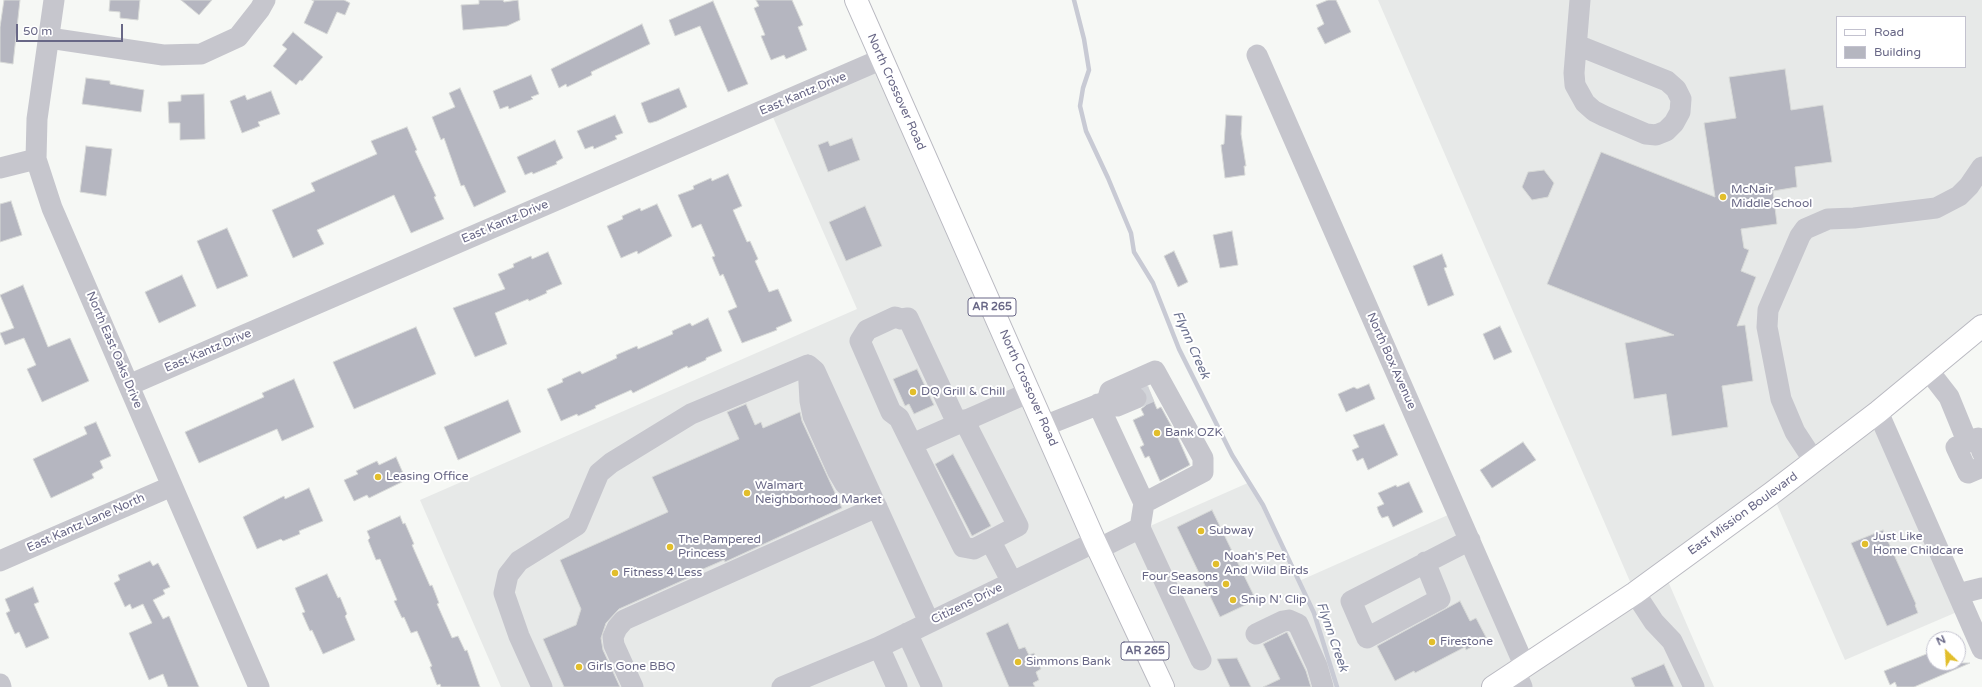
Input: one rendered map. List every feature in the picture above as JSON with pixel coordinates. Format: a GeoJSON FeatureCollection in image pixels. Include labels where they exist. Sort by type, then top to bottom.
{"type":"FeatureCollection","features":[{"type":"Feature","properties":{"kind":"main road","name":"North Crossover Road"},"geometry":{"type":"LineString","coordinates":[[856,0],[1097,545],[1163,687]]}},
{"type":"Feature","properties":{"kind":"main road","name":"East Mission Boulevard"},"geometry":{"type":"LineString","coordinates":[[1493,687],[1521,675],[1814,461],[1878,412],[1982,326]]}},
{"type":"Feature","properties":{"kind":"street","name":"North East Oaks Drive"},"geometry":{"type":"LineString","coordinates":[[54,0],[37,119],[36,159],[52,208],[259,687]]}},
{"type":"Feature","properties":{"kind":"street"},"geometry":{"type":"LineString","coordinates":[[49,38],[163,55],[201,54],[238,37],[260,9],[265,0]]}},
{"type":"Feature","properties":{"kind":"street"},"geometry":{"type":"LineString","coordinates":[[1577,45],[1667,81],[1676,89],[1681,99],[1680,112],[1674,123],[1666,131],[1656,135],[1646,134],[1594,111],[1585,103],[1575,85],[1577,45],[1580,0]]}},
{"type":"Feature","properties":{"kind":"street","name":"North Box Avenue"},"geometry":{"type":"LineString","coordinates":[[1257,54],[1470,540],[1521,675]]}},
{"type":"Feature","properties":{"kind":"street","name":"East Kantz Drive"},"geometry":{"type":"LineString","coordinates":[[129,385],[882,59]]}},
{"type":"Feature","properties":{"kind":"street"},"geometry":{"type":"LineString","coordinates":[[0,168],[36,159]]}},
{"type":"Feature","properties":{"kind":"street"},"geometry":{"type":"LineString","coordinates":[[1814,461],[1795,432],[1780,399],[1767,327],[1768,310],[1800,236],[1806,229],[1828,219],[1854,218],[1936,208],[1959,196],[1970,186],[1982,167]]}},
{"type":"Feature","properties":{"kind":"street"},"geometry":{"type":"LineString","coordinates":[[895,317],[901,319],[908,318],[960,422],[1018,526],[991,542],[974,549],[963,547],[899,418],[891,412],[860,341],[867,330],[895,317]]}},
{"type":"Feature","properties":{"kind":"street"},"geometry":{"type":"LineString","coordinates":[[542,687],[519,636],[504,593],[508,576],[519,561],[577,525],[599,474],[610,463],[691,414],[808,365],[815,371],[929,622]]}},
{"type":"Feature","properties":{"kind":"street"},"geometry":{"type":"LineString","coordinates":[[1928,370],[1949,396],[1974,446],[1956,447],[1968,473],[1982,467]]}},
{"type":"Feature","properties":{"kind":"street"},"geometry":{"type":"LineString","coordinates":[[1102,403],[1110,391],[1154,371],[1149,392]]}},
{"type":"Feature","properties":{"kind":"street"},"geometry":{"type":"LineString","coordinates":[[912,444],[1030,392]]}},
{"type":"Feature","properties":{"kind":"street"},"geometry":{"type":"LineString","coordinates":[[1044,426],[1102,403],[1117,406],[1149,392]]}},
{"type":"Feature","properties":{"kind":"street"},"geometry":{"type":"LineString","coordinates":[[1144,503],[1204,472],[1204,458],[1149,392]]}},
{"type":"Feature","properties":{"kind":"street"},"geometry":{"type":"LineString","coordinates":[[1102,403],[1144,503],[1140,528],[1201,660]]}},
{"type":"Feature","properties":{"kind":"street"},"geometry":{"type":"LineString","coordinates":[[1878,412],[1982,649]]}},
{"type":"Feature","properties":{"kind":"street","name":"East Kantz Lane North"},"geometry":{"type":"LineString","coordinates":[[0,561],[172,486]]}},
{"type":"Feature","properties":{"kind":"street"},"geometry":{"type":"LineString","coordinates":[[633,687],[614,645],[613,637],[617,628],[624,620],[877,507]]}},
{"type":"Feature","properties":{"kind":"street","name":"Citizens Drive"},"geometry":{"type":"LineString","coordinates":[[782,687],[879,647],[1012,582],[1140,528]]}},
{"type":"Feature","properties":{"kind":"street"},"geometry":{"type":"LineString","coordinates":[[1425,562],[1470,540]]}},
{"type":"Feature","properties":{"kind":"street"},"geometry":{"type":"LineString","coordinates":[[991,542],[1012,582]]}},
{"type":"Feature","properties":{"kind":"street"},"geometry":{"type":"LineString","coordinates":[[1958,594],[1982,588]]}},
{"type":"Feature","properties":{"kind":"street"},"geometry":{"type":"LineString","coordinates":[[1635,593],[1654,622],[1672,641],[1694,687]]}},
{"type":"Feature","properties":{"kind":"street"},"geometry":{"type":"LineString","coordinates":[[1256,634],[1283,621],[1289,620],[1298,624],[1318,666],[1323,687]]}},
{"type":"Feature","properties":{"kind":"street"},"geometry":{"type":"LineString","coordinates":[[907,633],[932,687]]}},
{"type":"Feature","properties":{"kind":"street"},"geometry":{"type":"LineString","coordinates":[[879,647],[897,687]]}},
{"type":"Feature","properties":{"kind":"shaded area"},"geometry":{"type":"Polygon","coordinates":[[[1378,0],[1982,0],[1982,326],[1878,412],[1964,609],[1845,660],[1772,493],[1664,572],[1714,687],[501,687],[420,500],[857,309],[769,108],[882,59],[1098,549],[1250,482],[1263,505],[1299,581],[1457,511],[1525,666],[1635,593],[1378,0]]]}},
{"type":"Feature","properties":{"kind":"building"},"geometry":{"type":"Polygon","coordinates":[[[4,0],[20,0],[13,64],[0,62],[0,27],[4,0]]]}},
{"type":"Feature","properties":{"kind":"building"},"geometry":{"type":"Polygon","coordinates":[[[110,0],[140,0],[138,20],[120,18],[120,12],[109,11],[110,0]]]}},
{"type":"Feature","properties":{"kind":"building"},"geometry":{"type":"Polygon","coordinates":[[[181,0],[212,0],[199,15],[181,0]]]}},
{"type":"Feature","properties":{"kind":"building"},"geometry":{"type":"Polygon","coordinates":[[[312,0],[344,0],[350,3],[345,15],[337,12],[327,34],[304,23],[314,1],[312,0]]]}},
{"type":"Feature","properties":{"kind":"building"},"geometry":{"type":"Polygon","coordinates":[[[479,0],[503,0],[504,2],[518,0],[520,20],[507,26],[463,30],[461,5],[479,4],[479,0]]]}},
{"type":"Feature","properties":{"kind":"building"},"geometry":{"type":"Polygon","coordinates":[[[756,0],[792,0],[803,25],[798,27],[807,50],[786,59],[784,55],[771,60],[761,36],[765,35],[754,8],[759,6],[756,0]]]}},
{"type":"Feature","properties":{"kind":"building"},"geometry":{"type":"Polygon","coordinates":[[[1328,0],[1336,0],[1351,32],[1325,44],[1317,28],[1324,24],[1316,5],[1328,0]]]}},
{"type":"Feature","properties":{"kind":"building"},"geometry":{"type":"Polygon","coordinates":[[[713,1],[748,84],[728,92],[700,26],[675,36],[669,20],[713,1]]]}},
{"type":"Feature","properties":{"kind":"building"},"geometry":{"type":"Polygon","coordinates":[[[642,24],[650,44],[591,72],[592,75],[567,87],[566,84],[559,88],[551,69],[642,24]]]}},
{"type":"Feature","properties":{"kind":"building"},"geometry":{"type":"Polygon","coordinates":[[[293,32],[323,57],[302,81],[300,80],[296,85],[273,66],[287,49],[282,45],[293,32]]]}},
{"type":"Feature","properties":{"kind":"building"},"geometry":{"type":"Polygon","coordinates":[[[1785,69],[1791,110],[1823,105],[1832,162],[1795,167],[1797,187],[1773,191],[1777,224],[1741,229],[1744,248],[1749,250],[1741,271],[1756,277],[1737,326],[1745,325],[1753,381],[1722,386],[1728,427],[1672,436],[1666,394],[1634,399],[1625,343],[1674,335],[1547,284],[1601,152],[1715,197],[1704,123],[1736,118],[1729,77],[1785,69]]]}},
{"type":"Feature","properties":{"kind":"building"},"geometry":{"type":"Polygon","coordinates":[[[531,75],[539,94],[531,97],[533,99],[509,109],[508,106],[500,109],[493,91],[531,75]]]}},
{"type":"Feature","properties":{"kind":"building"},"geometry":{"type":"Polygon","coordinates":[[[86,78],[110,81],[110,84],[144,90],[141,112],[82,104],[86,78]]]}},
{"type":"Feature","properties":{"kind":"building"},"geometry":{"type":"Polygon","coordinates":[[[460,88],[506,192],[474,207],[464,185],[461,186],[444,138],[441,140],[432,117],[455,107],[449,93],[460,88]]]}},
{"type":"Feature","properties":{"kind":"building"},"geometry":{"type":"Polygon","coordinates":[[[679,88],[687,107],[657,121],[650,123],[648,122],[641,103],[679,88]]]}},
{"type":"Feature","properties":{"kind":"building"},"geometry":{"type":"Polygon","coordinates":[[[271,91],[280,114],[258,122],[260,126],[242,133],[230,101],[245,95],[247,100],[271,91]]]}},
{"type":"Feature","properties":{"kind":"building"},"geometry":{"type":"Polygon","coordinates":[[[204,94],[205,139],[180,140],[180,123],[169,123],[168,102],[181,101],[181,95],[204,94]]]}},
{"type":"Feature","properties":{"kind":"building"},"geometry":{"type":"Polygon","coordinates":[[[615,115],[623,133],[615,136],[617,139],[594,149],[593,146],[585,149],[577,131],[615,115]]]}},
{"type":"Feature","properties":{"kind":"building"},"geometry":{"type":"Polygon","coordinates":[[[1226,115],[1242,116],[1241,134],[1246,166],[1244,166],[1245,175],[1225,178],[1221,145],[1224,144],[1226,115]]]}},
{"type":"Feature","properties":{"kind":"building"},"geometry":{"type":"Polygon","coordinates":[[[407,127],[417,150],[415,151],[436,196],[434,197],[444,219],[411,233],[394,195],[317,230],[324,244],[293,258],[272,210],[315,191],[311,183],[377,154],[371,141],[407,127]]]}},
{"type":"Feature","properties":{"kind":"building"},"geometry":{"type":"Polygon","coordinates":[[[852,138],[860,160],[828,172],[818,145],[828,141],[830,146],[852,138]]]}},
{"type":"Feature","properties":{"kind":"building"},"geometry":{"type":"Polygon","coordinates":[[[555,140],[563,158],[556,162],[557,164],[533,174],[532,172],[525,175],[517,157],[555,140]]]}},
{"type":"Feature","properties":{"kind":"building"},"geometry":{"type":"Polygon","coordinates":[[[86,146],[112,149],[106,196],[80,192],[86,146]]]}},
{"type":"Feature","properties":{"kind":"building"},"geometry":{"type":"Polygon","coordinates":[[[1544,170],[1554,183],[1548,197],[1532,200],[1522,187],[1528,172],[1544,170]]]}},
{"type":"Feature","properties":{"kind":"building"},"geometry":{"type":"Polygon","coordinates":[[[728,174],[742,206],[733,210],[747,242],[750,241],[758,259],[755,261],[769,292],[778,289],[792,321],[776,328],[777,330],[742,343],[728,311],[737,307],[723,274],[720,276],[712,257],[715,256],[701,224],[692,228],[678,195],[694,189],[693,186],[711,178],[712,181],[728,174]]]}},
{"type":"Feature","properties":{"kind":"building"},"geometry":{"type":"Polygon","coordinates":[[[11,201],[22,235],[0,242],[0,204],[11,201]]]}},
{"type":"Feature","properties":{"kind":"building"},"geometry":{"type":"Polygon","coordinates":[[[657,204],[672,236],[638,254],[637,251],[621,258],[607,226],[623,219],[622,216],[640,208],[641,211],[657,204]]]}},
{"type":"Feature","properties":{"kind":"building"},"geometry":{"type":"Polygon","coordinates":[[[865,206],[882,246],[846,261],[829,222],[865,206]]]}},
{"type":"Feature","properties":{"kind":"building"},"geometry":{"type":"Polygon","coordinates":[[[227,228],[248,276],[217,289],[197,241],[227,228]]]}},
{"type":"Feature","properties":{"kind":"building"},"geometry":{"type":"Polygon","coordinates":[[[1232,231],[1238,265],[1220,268],[1213,235],[1232,231]]]}},
{"type":"Feature","properties":{"kind":"building"},"geometry":{"type":"Polygon","coordinates":[[[1174,251],[1188,282],[1178,287],[1164,256],[1174,251]]]}},
{"type":"Feature","properties":{"kind":"building"},"geometry":{"type":"Polygon","coordinates":[[[548,252],[562,284],[529,301],[528,299],[495,313],[507,344],[475,357],[453,308],[505,289],[498,274],[514,267],[513,264],[531,256],[532,259],[548,252]]]}},
{"type":"Feature","properties":{"kind":"building"},"geometry":{"type":"Polygon","coordinates":[[[1442,254],[1447,267],[1444,268],[1454,295],[1428,306],[1413,266],[1442,254]]]}},
{"type":"Feature","properties":{"kind":"building"},"geometry":{"type":"Polygon","coordinates":[[[182,275],[196,306],[159,323],[145,292],[182,275]]]}},
{"type":"Feature","properties":{"kind":"building"},"geometry":{"type":"Polygon","coordinates":[[[23,285],[48,347],[70,338],[89,381],[42,402],[27,369],[36,365],[24,338],[5,345],[0,333],[14,328],[0,295],[23,285]]]}},
{"type":"Feature","properties":{"kind":"building"},"geometry":{"type":"Polygon","coordinates":[[[708,318],[722,351],[688,368],[687,366],[633,393],[631,390],[595,406],[596,408],[578,416],[577,414],[561,421],[547,389],[563,382],[562,379],[580,371],[582,374],[617,358],[616,355],[637,346],[638,349],[673,334],[672,331],[690,323],[692,326],[708,318]]]}},
{"type":"Feature","properties":{"kind":"building"},"geometry":{"type":"Polygon","coordinates":[[[1500,326],[1512,352],[1494,360],[1483,334],[1500,326]]]}},
{"type":"Feature","properties":{"kind":"building"},"geometry":{"type":"Polygon","coordinates":[[[416,327],[436,374],[354,409],[333,362],[416,327]]]}},
{"type":"Feature","properties":{"kind":"building","name":"DQ Grill & Chill"},"geometry":{"type":"Polygon","coordinates":[[[917,369],[934,405],[914,414],[909,404],[905,406],[893,379],[917,369]]]}},
{"type":"Feature","properties":{"kind":"building"},"geometry":{"type":"Polygon","coordinates":[[[294,379],[314,427],[282,441],[277,429],[199,463],[185,432],[264,397],[262,393],[294,379]]]}},
{"type":"Feature","properties":{"kind":"building"},"geometry":{"type":"Polygon","coordinates":[[[1369,384],[1375,399],[1346,412],[1338,394],[1354,387],[1357,389],[1369,384]]]}},
{"type":"Feature","properties":{"kind":"building","name":"Bank OZK"},"geometry":{"type":"Polygon","coordinates":[[[1148,387],[1157,409],[1161,407],[1178,438],[1190,465],[1160,481],[1149,456],[1145,458],[1140,447],[1144,445],[1133,420],[1144,415],[1141,409],[1146,405],[1148,399],[1144,389],[1148,387]]]}},
{"type":"Feature","properties":{"kind":"building"},"geometry":{"type":"Polygon","coordinates":[[[508,400],[521,432],[458,460],[444,427],[508,400]]]}},
{"type":"Feature","properties":{"kind":"building","name":"Walmart Neighborhood Market"},"geometry":{"type":"Polygon","coordinates":[[[746,404],[755,425],[761,422],[763,428],[800,412],[802,421],[842,508],[725,562],[724,560],[694,573],[695,575],[619,609],[606,623],[601,638],[603,650],[620,687],[564,687],[543,639],[576,625],[581,609],[560,560],[668,512],[652,477],[739,439],[727,412],[746,404]]]}},
{"type":"Feature","properties":{"kind":"building"},"geometry":{"type":"Polygon","coordinates":[[[96,422],[111,456],[100,461],[103,468],[92,474],[94,478],[51,498],[33,459],[87,434],[84,427],[96,422]]]}},
{"type":"Feature","properties":{"kind":"building"},"geometry":{"type":"Polygon","coordinates":[[[1384,424],[1398,455],[1368,470],[1363,458],[1357,461],[1352,450],[1359,447],[1353,435],[1384,424]]]}},
{"type":"Feature","properties":{"kind":"building"},"geometry":{"type":"Polygon","coordinates":[[[1523,442],[1536,460],[1492,488],[1480,470],[1523,442]]]}},
{"type":"Feature","properties":{"kind":"building"},"geometry":{"type":"Polygon","coordinates":[[[953,454],[991,526],[972,536],[935,464],[953,454]]]}},
{"type":"Feature","properties":{"kind":"building","name":"Leasing Office"},"geometry":{"type":"Polygon","coordinates":[[[396,457],[406,480],[369,498],[367,495],[354,501],[344,480],[358,474],[356,471],[377,461],[379,465],[396,457]]]}},
{"type":"Feature","properties":{"kind":"building"},"geometry":{"type":"Polygon","coordinates":[[[1409,482],[1423,512],[1393,527],[1388,516],[1382,518],[1379,513],[1377,507],[1384,504],[1378,493],[1396,485],[1397,487],[1409,482]]]}},
{"type":"Feature","properties":{"kind":"building"},"geometry":{"type":"Polygon","coordinates":[[[309,488],[323,521],[299,531],[300,534],[283,541],[281,539],[257,549],[243,517],[284,496],[285,499],[309,488]]]}},
{"type":"Feature","properties":{"kind":"building"},"geometry":{"type":"Polygon","coordinates":[[[1212,510],[1256,600],[1220,617],[1177,527],[1212,510]]]}},
{"type":"Feature","properties":{"kind":"building"},"geometry":{"type":"Polygon","coordinates":[[[400,516],[403,524],[405,523],[414,544],[412,545],[430,586],[432,585],[439,603],[437,604],[452,638],[458,636],[465,651],[467,650],[480,687],[441,687],[440,684],[437,685],[430,667],[432,666],[417,631],[411,633],[404,617],[402,618],[394,601],[397,600],[380,559],[376,560],[368,540],[370,538],[367,531],[400,516]]]}},
{"type":"Feature","properties":{"kind":"building"},"geometry":{"type":"Polygon","coordinates":[[[1883,530],[1916,604],[1918,613],[1887,626],[1851,543],[1883,530]]]}},
{"type":"Feature","properties":{"kind":"building"},"geometry":{"type":"Polygon","coordinates":[[[150,561],[153,566],[158,563],[170,587],[163,590],[165,594],[153,600],[163,619],[169,616],[199,687],[168,687],[163,674],[149,680],[129,633],[152,623],[143,604],[132,609],[130,604],[125,607],[114,583],[120,580],[118,575],[150,561]]]}},
{"type":"Feature","properties":{"kind":"building"},"geometry":{"type":"Polygon","coordinates":[[[327,574],[338,598],[340,597],[347,614],[345,616],[355,640],[323,654],[302,613],[305,612],[295,588],[327,574]]]}},
{"type":"Feature","properties":{"kind":"building"},"geometry":{"type":"Polygon","coordinates":[[[33,587],[39,602],[34,604],[49,638],[26,648],[19,632],[15,634],[6,613],[10,611],[5,599],[33,587]]]}},
{"type":"Feature","properties":{"kind":"building","name":"Firestone"},"geometry":{"type":"Polygon","coordinates":[[[1460,601],[1470,621],[1476,618],[1487,639],[1466,650],[1465,647],[1415,673],[1414,671],[1395,681],[1377,646],[1460,601]]]}},
{"type":"Feature","properties":{"kind":"building","name":"Simmons Bank"},"geometry":{"type":"Polygon","coordinates":[[[1008,623],[1019,649],[1025,647],[1029,655],[1034,653],[1041,669],[1036,672],[1039,680],[1033,683],[1035,687],[1009,687],[986,633],[1008,623]]]}},
{"type":"Feature","properties":{"kind":"building"},"geometry":{"type":"Polygon","coordinates":[[[1287,632],[1306,671],[1311,687],[1263,687],[1280,679],[1263,644],[1287,632]]]}},
{"type":"Feature","properties":{"kind":"building"},"geometry":{"type":"Polygon","coordinates":[[[1926,654],[1926,671],[1951,671],[1914,687],[1897,687],[1895,682],[1890,685],[1884,671],[1926,654]]]}},
{"type":"Feature","properties":{"kind":"building"},"geometry":{"type":"Polygon","coordinates":[[[1237,658],[1251,687],[1230,687],[1217,659],[1237,658]]]}},
{"type":"Feature","properties":{"kind":"building"},"geometry":{"type":"Polygon","coordinates":[[[1664,664],[1674,687],[1635,687],[1631,678],[1664,664]]]}},
{"type":"Feature","properties":{"kind":"waterway","name":"Flynn Creek"},"geometry":{"type":"LineString","coordinates":[[1074,0],[1084,39],[1089,70],[1083,88],[1080,106],[1086,131],[1131,233],[1134,252],[1153,283],[1179,349],[1232,455],[1263,505],[1314,613],[1337,687]]}},
{"type":"Feature","properties":{"kind":"tunnel"},"geometry":{"type":"LineString","coordinates":[[1136,398],[1150,392]]}},
{"type":"Feature","properties":{"kind":"place","name":"McNair Middle School"},"geometry":{"type":"Point","coordinates":[1723,197]}},
{"type":"Feature","properties":{"kind":"place","name":"DQ Grill & Chill"},"geometry":{"type":"Point","coordinates":[913,392]}},
{"type":"Feature","properties":{"kind":"place","name":"Bank OZK"},"geometry":{"type":"Point","coordinates":[1157,433]}},
{"type":"Feature","properties":{"kind":"place","name":"Leasing Office"},"geometry":{"type":"Point","coordinates":[378,477]}},
{"type":"Feature","properties":{"kind":"place","name":"Walmart Neighborhood Market"},"geometry":{"type":"Point","coordinates":[747,493]}},
{"type":"Feature","properties":{"kind":"place","name":"Subway"},"geometry":{"type":"Point","coordinates":[1201,531]}},
{"type":"Feature","properties":{"kind":"place","name":"Just Like Home Childcare"},"geometry":{"type":"Point","coordinates":[1865,544]}},
{"type":"Feature","properties":{"kind":"place","name":"The Pampered Princess"},"geometry":{"type":"Point","coordinates":[670,547]}},
{"type":"Feature","properties":{"kind":"place","name":"Noah's Pet And Wild Birds"},"geometry":{"type":"Point","coordinates":[1216,564]}},
{"type":"Feature","properties":{"kind":"place","name":"Fitness 4 Less"},"geometry":{"type":"Point","coordinates":[615,573]}},
{"type":"Feature","properties":{"kind":"place","name":"Four Seasons Cleaners"},"geometry":{"type":"Point","coordinates":[1226,584]}},
{"type":"Feature","properties":{"kind":"place","name":"Snip N' Clip"},"geometry":{"type":"Point","coordinates":[1233,600]}},
{"type":"Feature","properties":{"kind":"place","name":"Firestone"},"geometry":{"type":"Point","coordinates":[1432,642]}},
{"type":"Feature","properties":{"kind":"place","name":"Simmons Bank"},"geometry":{"type":"Point","coordinates":[1018,662]}},
{"type":"Feature","properties":{"kind":"place","name":"Girls Gone BBQ"},"geometry":{"type":"Point","coordinates":[579,667]}}]}
